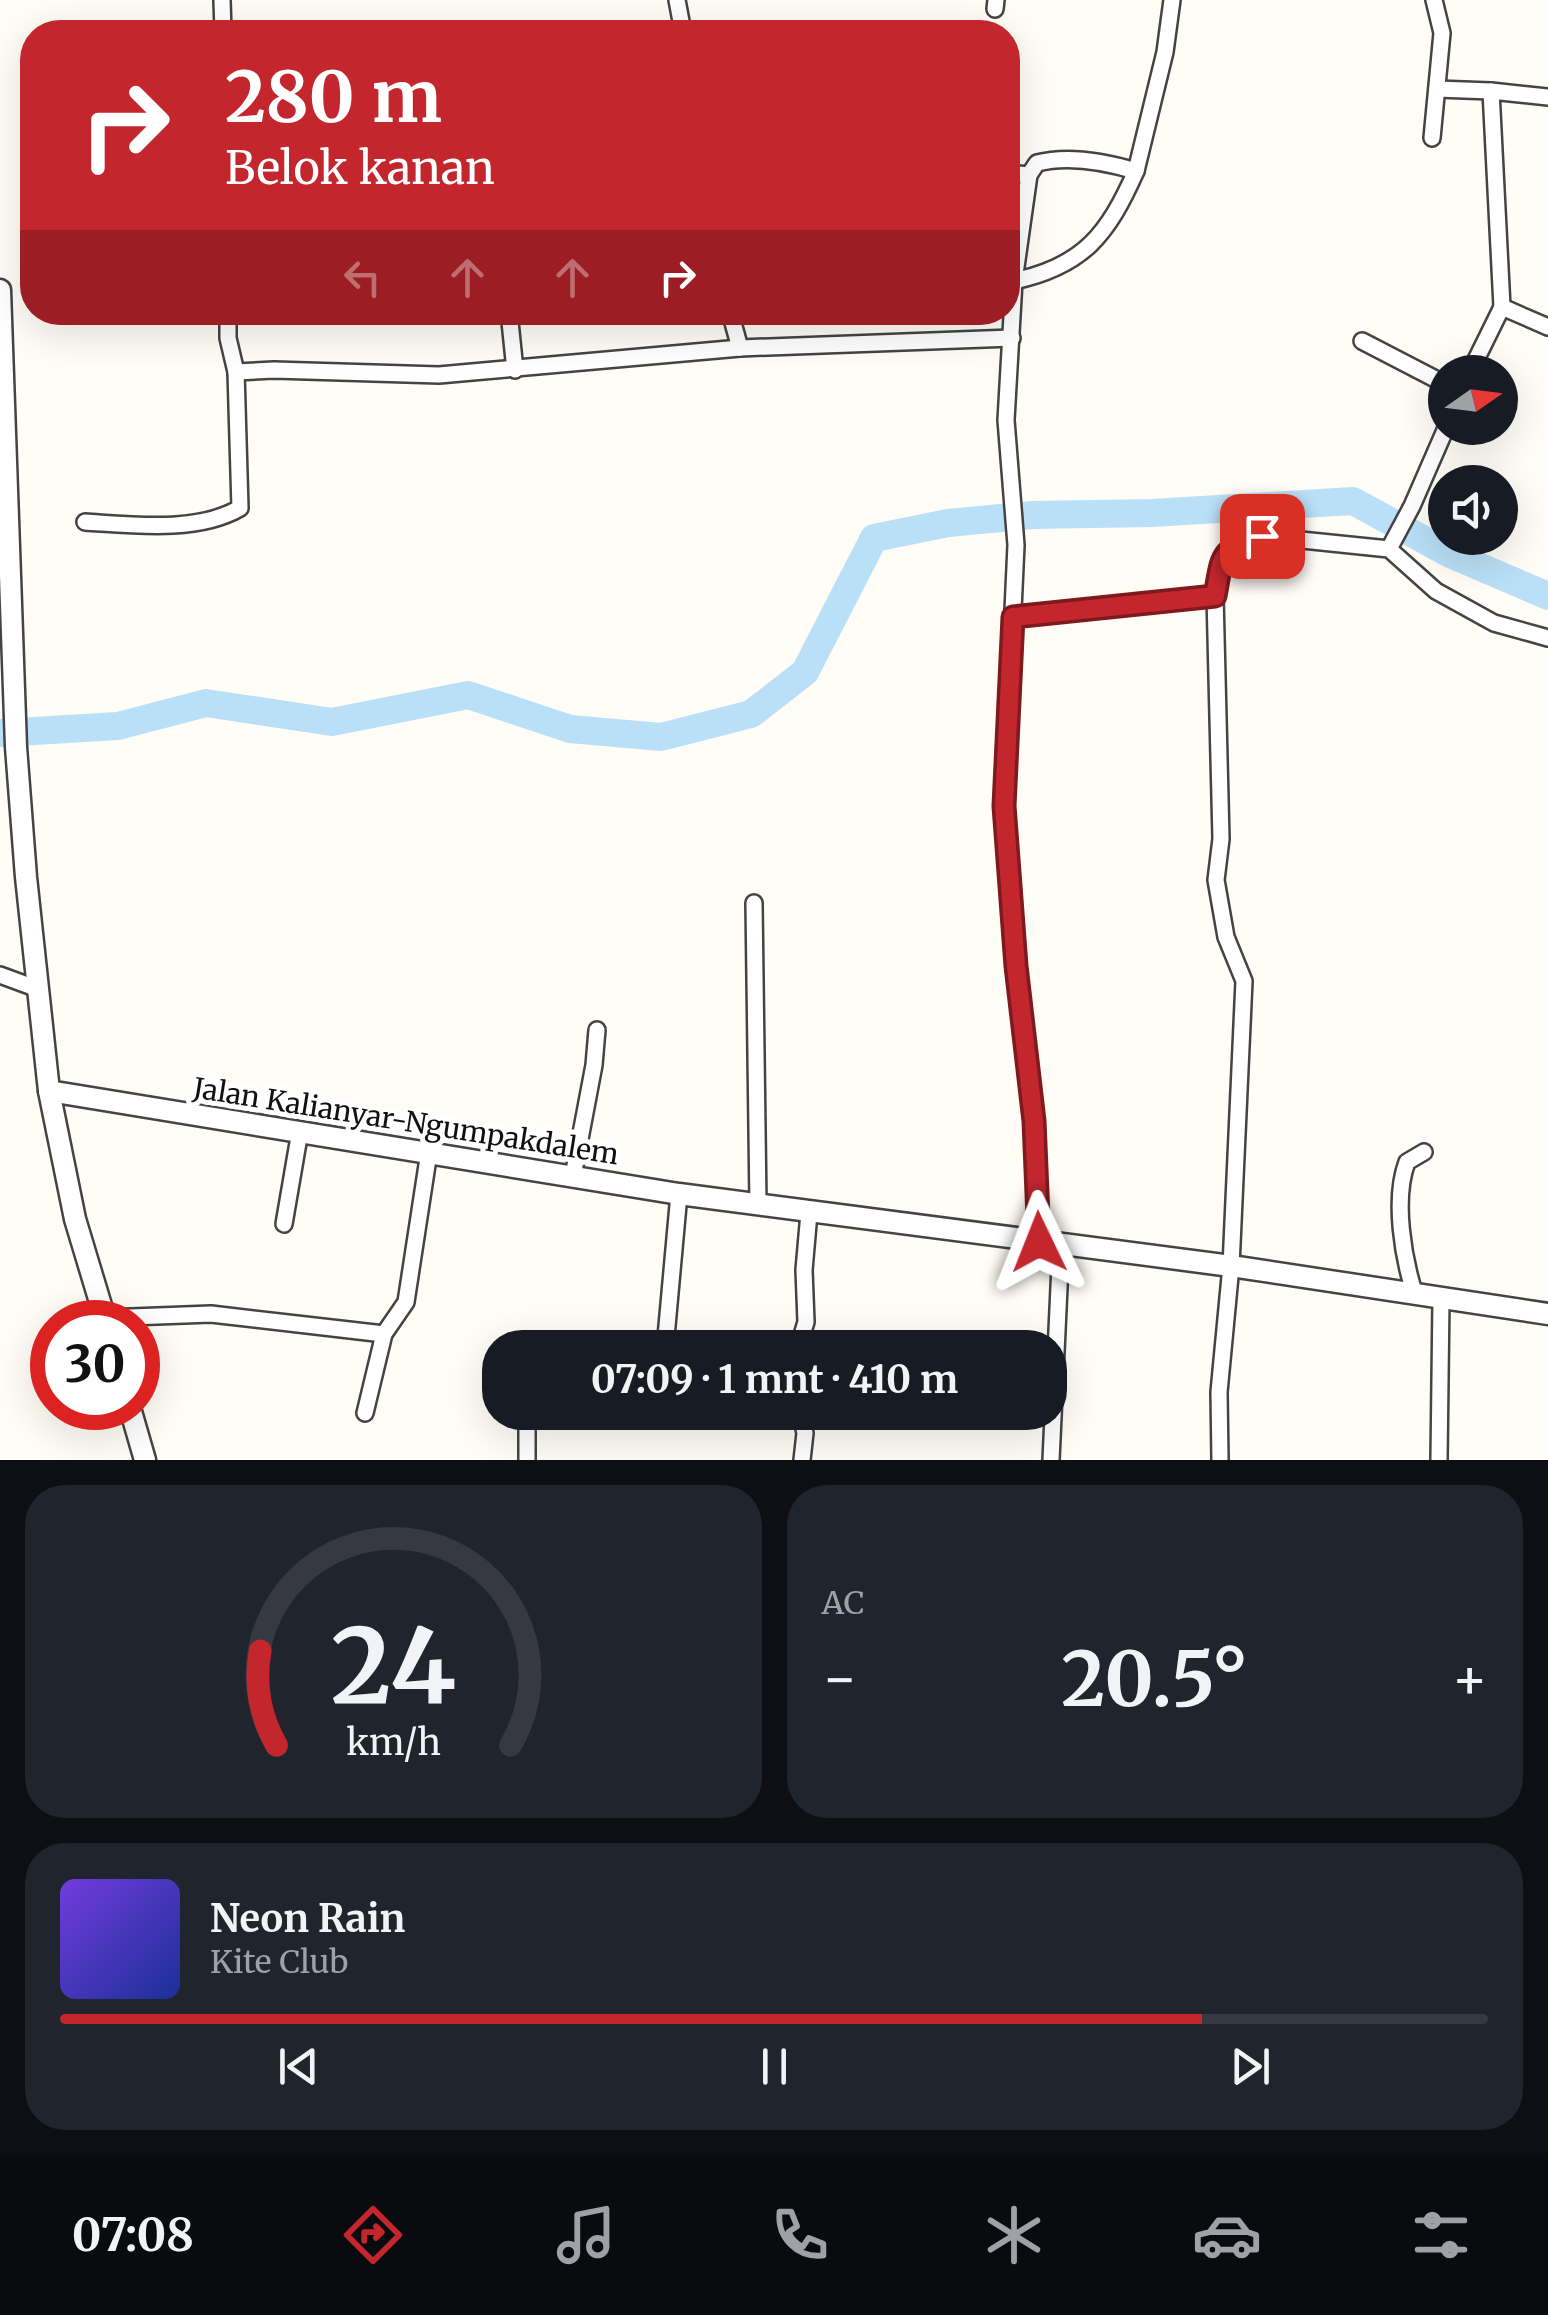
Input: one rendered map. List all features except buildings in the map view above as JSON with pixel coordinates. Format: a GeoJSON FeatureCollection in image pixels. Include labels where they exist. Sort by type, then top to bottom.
{"type":"FeatureCollection","features":[{"type":"Feature","properties":{"kind":"street"},"geometry":{"type":"LineString","coordinates":[[1020,279],[1053,270],[1085,252],[1114,214],[1136,171],[1165,52],[1172,0]]}},
{"type":"Feature","properties":{"kind":"street"},"geometry":{"type":"LineString","coordinates":[[1432,138],[1442,33],[1434,0]]}},
{"type":"Feature","properties":{"kind":"street"},"geometry":{"type":"LineString","coordinates":[[1437,90],[1548,97]]}},
{"type":"Feature","properties":{"kind":"street"},"geometry":{"type":"LineString","coordinates":[[1478,355],[1502,307],[1491,91]]}},
{"type":"Feature","properties":{"kind":"street"},"geometry":{"type":"LineString","coordinates":[[1020,238],[1029,174],[1037,162],[1086,161],[1136,171]]}},
{"type":"Feature","properties":{"kind":"street"},"geometry":{"type":"LineString","coordinates":[[1020,174],[1029,174]]}},
{"type":"Feature","properties":{"kind":"street"},"geometry":{"type":"LineString","coordinates":[[0,290],[5,609],[39,995],[49,1091],[75,1218],[99,1300]]}},
{"type":"Feature","properties":{"kind":"street"},"geometry":{"type":"LineString","coordinates":[[1502,307],[1548,327]]}},
{"type":"Feature","properties":{"kind":"street"},"geometry":{"type":"LineString","coordinates":[[85,522],[140,525],[207,521],[240,508],[236,372],[228,325]]}},
{"type":"Feature","properties":{"kind":"street"},"geometry":{"type":"LineString","coordinates":[[510,325],[515,370]]}},
{"type":"Feature","properties":{"kind":"street"},"geometry":{"type":"LineString","coordinates":[[734,325],[740,348]]}},
{"type":"Feature","properties":{"kind":"street"},"geometry":{"type":"LineString","coordinates":[[1012,325],[1006,420],[1016,545],[1004,806],[1016,966],[1034,1121],[1039,1242]]}},
{"type":"Feature","properties":{"kind":"street"},"geometry":{"type":"LineString","coordinates":[[236,372],[439,375],[740,348],[1012,338]]}},
{"type":"Feature","properties":{"kind":"street"},"geometry":{"type":"LineString","coordinates":[[1362,341],[1428,375]]}},
{"type":"Feature","properties":{"kind":"street"},"geometry":{"type":"LineString","coordinates":[[1392,545],[1439,445]]}},
{"type":"Feature","properties":{"kind":"street"},"geometry":{"type":"LineString","coordinates":[[1220,1460],[1219,1392],[1231,1266],[1244,981],[1223,927],[1216,880],[1221,839],[1215,596],[1224,554],[1262,536],[1392,545],[1436,591],[1494,623],[1548,638]]}},
{"type":"Feature","properties":{"kind":"street"},"geometry":{"type":"LineString","coordinates":[[1013,617],[1215,596]]}},
{"type":"Feature","properties":{"kind":"street"},"geometry":{"type":"LineString","coordinates":[[754,903],[758,1206]]}},
{"type":"Feature","properties":{"kind":"street"},"geometry":{"type":"LineString","coordinates":[[0,976],[39,995]]}},
{"type":"Feature","properties":{"kind":"street"},"geometry":{"type":"LineString","coordinates":[[576,1162],[597,1030]]}},
{"type":"Feature","properties":{"kind":"street","name":"Jalan Kalianyar-Ngumpakdalem"},"geometry":{"type":"LineString","coordinates":[[49,1091],[429,1152],[576,1162],[679,1194],[758,1206],[1231,1266],[1548,1314]]}},
{"type":"Feature","properties":{"kind":"street"},"geometry":{"type":"LineString","coordinates":[[284,1224],[300,1132]]}},
{"type":"Feature","properties":{"kind":"street"},"geometry":{"type":"LineString","coordinates":[[365,1413],[384,1334],[406,1302],[429,1152]]}},
{"type":"Feature","properties":{"kind":"street"},"geometry":{"type":"LineString","coordinates":[[1416,1295],[1403,1251],[1403,1180],[1407,1162],[1424,1152]]}},
{"type":"Feature","properties":{"kind":"street"},"geometry":{"type":"LineString","coordinates":[[667,1330],[679,1194]]}},
{"type":"Feature","properties":{"kind":"street"},"geometry":{"type":"LineString","coordinates":[[803,1330],[807,1316],[804,1270],[809,1212]]}},
{"type":"Feature","properties":{"kind":"street"},"geometry":{"type":"LineString","coordinates":[[1052,1460],[1061,1244]]}},
{"type":"Feature","properties":{"kind":"street"},"geometry":{"type":"LineString","coordinates":[[1439,1460],[1441,1299]]}},
{"type":"Feature","properties":{"kind":"street"},"geometry":{"type":"LineString","coordinates":[[160,1317],[211,1314],[384,1334]]}},
{"type":"Feature","properties":{"kind":"street"},"geometry":{"type":"LineString","coordinates":[[136,1430],[145,1460]]}},
{"type":"Feature","properties":{"kind":"street"},"geometry":{"type":"LineString","coordinates":[[526,1430],[527,1460]]}},
{"type":"Feature","properties":{"kind":"street"},"geometry":{"type":"LineString","coordinates":[[802,1460],[804,1430]]}},
{"type":"Feature","properties":{"kind":"waterway"},"geometry":{"type":"LineString","coordinates":[[0,733],[118,726],[206,703],[332,722],[468,695],[570,729],[661,737],[751,714],[805,672],[874,538],[948,523],[1032,515],[1152,513],[1353,501],[1450,554],[1548,596]]}},
{"type":"Feature","properties":{"kind":"route"},"geometry":{"type":"LineString","coordinates":[[1039,1242],[1034,1121],[1016,966],[1004,806],[1013,617],[1215,596],[1224,554],[1262,536]]}}]}
